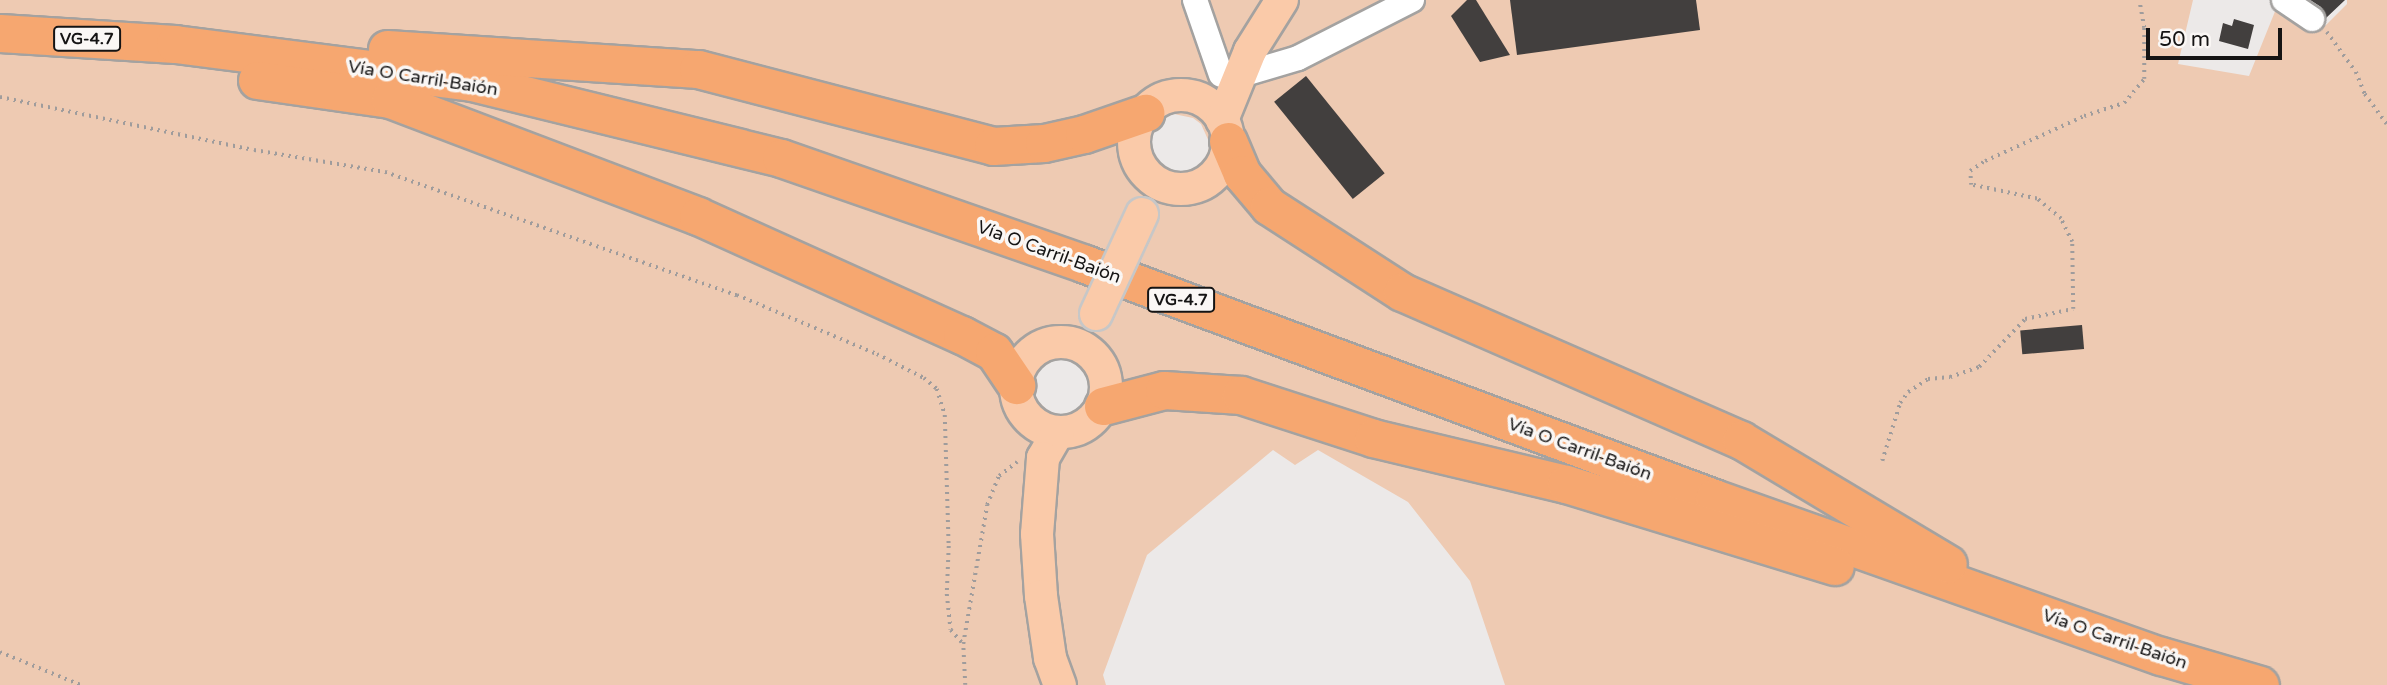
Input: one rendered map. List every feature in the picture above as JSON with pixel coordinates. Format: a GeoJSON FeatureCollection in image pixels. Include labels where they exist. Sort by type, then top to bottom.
{"type":"FeatureCollection","features":[{"type":"Feature","properties":{"kind":"highway","name":"Vía O Carril-Baión"},"geometry":{"type":"LineString","coordinates":[[0,33],[175,44],[472,82],[781,158],[1085,264],[1714,498],[2161,656],[2260,685]]}},
{"type":"Feature","properties":{"kind":"highway"},"geometry":{"type":"LineString","coordinates":[[0,42],[390,99],[698,216],[950,329],[994,352],[1016,385]]}},
{"type":"Feature","properties":{"kind":"highway"},"geometry":{"type":"LineString","coordinates":[[175,44],[491,54],[698,69],[993,146],[1044,143],[1084,135],[1144,113]]}},
{"type":"Feature","properties":{"kind":"highway"},"geometry":{"type":"LineString","coordinates":[[1225,130],[1242,174],[1269,206],[1402,292],[1741,440],[1959,570],[2161,656]]}},
{"type":"Feature","properties":{"kind":"highway"},"geometry":{"type":"LineString","coordinates":[[1103,406],[1164,390],[1241,395],[1373,438],[1566,484],[1993,614],[2161,656]]}},
{"type":"Feature","properties":{"kind":"main road"},"geometry":{"type":"LineString","coordinates":[[1237,67],[1184,95],[1169,97],[1144,113],[1137,127],[1136,150],[1144,172],[1156,182],[1184,190],[1198,187],[1220,169],[1237,67],[1282,0]]}},
{"type":"Feature","properties":{"kind":"main road"},"geometry":{"type":"LineString","coordinates":[[1184,95],[1199,99],[1212,107],[1225,130]]}},
{"type":"Feature","properties":{"kind":"main road"},"geometry":{"type":"LineString","coordinates":[[1083,347],[1156,182]]}},
{"type":"Feature","properties":{"kind":"main road"},"geometry":{"type":"LineString","coordinates":[[1050,445],[1084,426],[1103,406],[1107,379],[1094,355],[1083,347],[1058,341],[1045,344],[1024,360],[1016,385],[1023,412],[1044,429],[1050,445],[1037,534],[1041,596],[1050,658],[1060,685]]}},
{"type":"Feature","properties":{"kind":"street"},"geometry":{"type":"LineString","coordinates":[[1195,0],[1237,67],[1298,58],[1412,0]]}},
{"type":"Feature","properties":{"kind":"street"},"geometry":{"type":"LineString","coordinates":[[2284,0],[2312,19]]}},
{"type":"Feature","properties":{"kind":"path"},"geometry":{"type":"LineString","coordinates":[[1882,461],[1900,403],[1908,392],[1928,379],[1950,377],[1979,367],[2025,319],[2073,309],[2072,242],[2060,219],[2037,199],[1971,185],[1970,171],[1985,161],[2084,116],[2124,103],[2144,79],[2144,29],[2139,0]]}},
{"type":"Feature","properties":{"kind":"path"},"geometry":{"type":"LineString","coordinates":[[2312,19],[2333,37],[2357,72],[2365,94],[2387,124]]}},
{"type":"Feature","properties":{"kind":"path"},"geometry":{"type":"LineString","coordinates":[[0,97],[254,150],[385,172],[737,296],[877,354],[924,378],[937,389],[945,415],[949,546],[947,594],[951,631],[963,644]]}},
{"type":"Feature","properties":{"kind":"path"},"geometry":{"type":"LineString","coordinates":[[965,685],[963,644],[987,505],[999,476],[1023,458],[1050,445]]}},
{"type":"Feature","properties":{"kind":"path"},"geometry":{"type":"LineString","coordinates":[[0,652],[81,685]]}},
{"type":"Feature","properties":{"kind":"shaded area"},"geometry":{"type":"Polygon","coordinates":[[[0,0],[2193,0],[2178,64],[2249,76],[2278,4],[2309,27],[2325,26],[2347,4],[2347,0],[2387,0],[2387,685],[1505,685],[1470,581],[1408,502],[1318,450],[1295,465],[1273,450],[1147,555],[1103,675],[1106,685],[0,685],[0,0]],[[1174,114],[1164,117],[1150,131],[1147,151],[1155,169],[1164,175],[1186,177],[1204,165],[1210,144],[1201,124],[1193,118],[1174,114]],[[1060,353],[1042,362],[1033,379],[1033,390],[1036,399],[1051,414],[1072,416],[1090,404],[1096,383],[1088,363],[1070,353],[1060,353]]]}},
{"type":"Feature","properties":{"kind":"building"},"geometry":{"type":"Polygon","coordinates":[[[1467,0],[1476,0],[1510,55],[1480,62],[1451,16],[1467,0]]]}},
{"type":"Feature","properties":{"kind":"building"},"geometry":{"type":"Polygon","coordinates":[[[1510,0],[1696,0],[1700,30],[1517,55],[1510,0]]]}},
{"type":"Feature","properties":{"kind":"building"},"geometry":{"type":"Polygon","coordinates":[[[2310,0],[2345,0],[2326,18],[2321,7],[2310,0]]]}},
{"type":"Feature","properties":{"kind":"building"},"geometry":{"type":"Polygon","coordinates":[[[2234,19],[2254,25],[2248,49],[2219,41],[2223,23],[2232,26],[2234,19]]]}},
{"type":"Feature","properties":{"kind":"building"},"geometry":{"type":"Polygon","coordinates":[[[1306,76],[1385,173],[1353,199],[1274,102],[1306,76]]]}},
{"type":"Feature","properties":{"kind":"building"},"geometry":{"type":"Polygon","coordinates":[[[2082,325],[2084,349],[2022,354],[2020,330],[2082,325]]]}}]}
